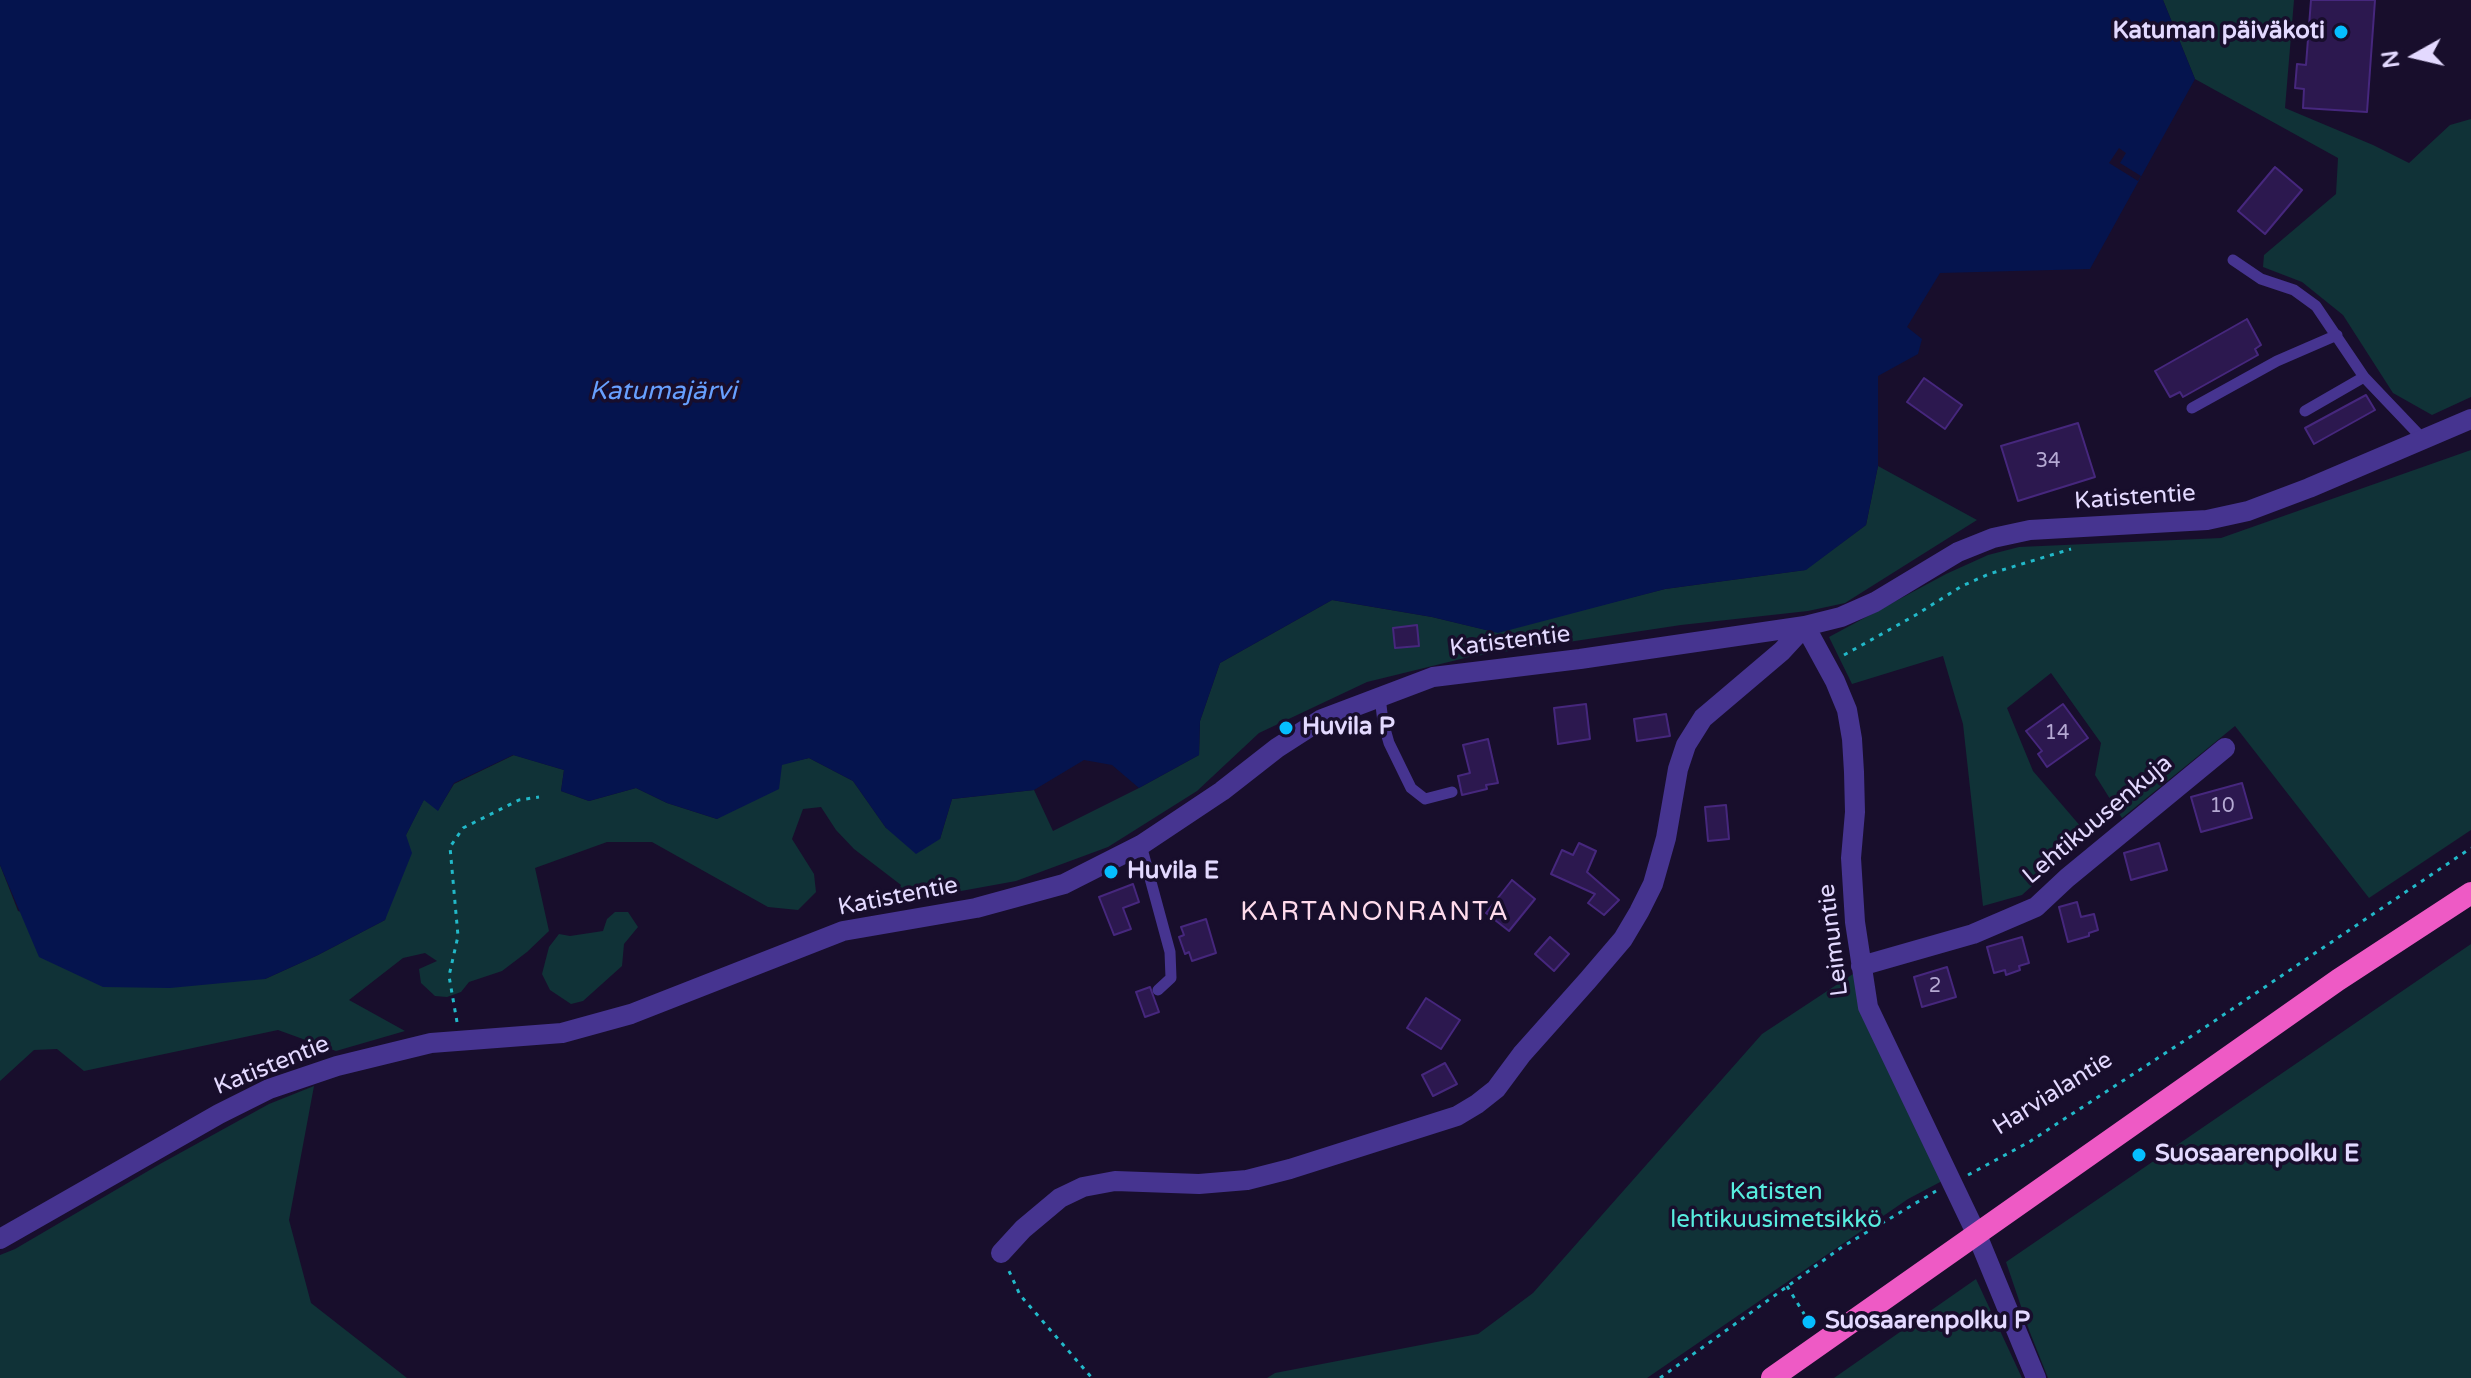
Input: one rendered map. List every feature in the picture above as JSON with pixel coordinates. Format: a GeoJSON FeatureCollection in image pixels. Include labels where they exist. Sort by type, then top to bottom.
{"type":"FeatureCollection","features":[{"type":"Feature","properties":{"kind":"highway"},"geometry":{"type":"LineString","coordinates":[[1772,1378],[2338,980],[2471,893]]}},
{"type":"Feature","properties":{"kind":"street","name":"Katistentie"},"geometry":{"type":"LineString","coordinates":[[0,1239],[219,1114],[269,1089],[337,1066],[431,1043],[562,1033],[631,1014],[843,931],[976,908],[1064,884],[1141,845],[1322,719],[1433,677],[1805,626],[1841,617],[1875,602],[1958,552],[1993,538],[2030,530],[2207,520],[2248,511],[2471,419]]}},
{"type":"Feature","properties":{"kind":"street","name":"Leimuntie"},"geometry":{"type":"LineString","coordinates":[[1805,626],[1835,681],[1847,710],[1852,739],[1854,799],[1851,858],[1855,922],[1868,1007],[1977,1235],[2036,1378]]}},
{"type":"Feature","properties":{"kind":"street"},"geometry":{"type":"LineString","coordinates":[[1001,1253],[1023,1229],[1060,1198],[1083,1187],[1115,1181],[1199,1184],[1247,1180],[1457,1116],[1477,1104],[1496,1089],[1522,1054],[1597,970],[1623,939],[1639,912],[1653,884],[1666,838],[1678,769],[1686,745],[1703,718],[1782,651],[1805,626]]}},
{"type":"Feature","properties":{"kind":"street","name":"Lehtikuusenkuja"},"geometry":{"type":"LineString","coordinates":[[1861,966],[1973,934],[2036,907],[2225,748]]}},
{"type":"Feature","properties":{"kind":"lane"},"geometry":{"type":"LineString","coordinates":[[2233,260],[2261,279],[2294,290],[2316,306],[2364,377],[2423,439]]}},
{"type":"Feature","properties":{"kind":"lane"},"geometry":{"type":"LineString","coordinates":[[2192,408],[2277,361],[2337,335]]}},
{"type":"Feature","properties":{"kind":"lane"},"geometry":{"type":"LineString","coordinates":[[2305,411],[2364,377]]}},
{"type":"Feature","properties":{"kind":"lane"},"geometry":{"type":"LineString","coordinates":[[1380,697],[1389,743],[1411,788],[1425,799],[1452,792]]}},
{"type":"Feature","properties":{"kind":"lane"},"geometry":{"type":"LineString","coordinates":[[1141,845],[1170,952],[1171,978],[1158,990]]}},
{"type":"Feature","properties":{"kind":"path"},"geometry":{"type":"LineString","coordinates":[[460,1041],[449,976],[458,936],[450,847],[463,828],[519,800],[539,797]]}},
{"type":"Feature","properties":{"kind":"path","name":"Harvialantie"},"geometry":{"type":"LineString","coordinates":[[1660,1378],[1842,1247],[1910,1205],[2029,1142],[2471,848]]}},
{"type":"Feature","properties":{"kind":"path"},"geometry":{"type":"LineString","coordinates":[[1001,1253],[1020,1295],[1092,1378]]}},
{"type":"Feature","properties":{"kind":"path"},"geometry":{"type":"LineString","coordinates":[[1787,1286],[1809,1322]]}},
{"type":"Feature","properties":{"kind":"green space"},"geometry":{"type":"Polygon","coordinates":[[[2163,0],[2294,0],[2285,108],[2409,163],[2450,125],[2471,119],[2471,397],[2432,415],[2393,393],[2343,315],[2302,282],[2263,267],[2264,255],[2336,194],[2338,158],[2195,79],[2163,0]]]}},
{"type":"Feature","properties":{"kind":"green space"},"geometry":{"type":"Polygon","coordinates":[[[2471,450],[2471,830],[2369,898],[2235,726],[2122,818],[2095,775],[2101,743],[2051,673],[2007,708],[2033,771],[2088,835],[2022,895],[1983,906],[1963,724],[1943,656],[1852,684],[1829,637],[1988,555],[2019,547],[2221,538],[2471,450]]]}},
{"type":"Feature","properties":{"kind":"green space"},"geometry":{"type":"Polygon","coordinates":[[[1878,466],[1977,520],[1845,603],[1808,611],[1681,625],[1469,657],[1367,682],[1259,733],[1197,791],[1108,847],[1016,881],[895,903],[901,885],[854,849],[836,830],[821,807],[803,809],[792,839],[814,874],[816,892],[798,910],[768,907],[652,842],[607,842],[535,868],[549,931],[502,971],[469,982],[461,992],[447,997],[435,996],[421,983],[419,969],[437,961],[425,953],[403,958],[349,1000],[405,1031],[336,1051],[278,1030],[84,1071],[57,1049],[34,1050],[0,1081],[0,865],[18,911],[265,979],[385,920],[406,835],[424,799],[438,810],[454,784],[514,755],[564,770],[561,791],[589,801],[636,788],[667,803],[717,819],[782,764],[809,758],[853,781],[886,828],[940,839],[952,799],[1034,790],[1053,831],[1199,755],[1200,721],[1220,663],[1332,600],[1432,617],[1495,632],[1665,589],[1805,570],[1866,525],[1878,466]]]}},
{"type":"Feature","properties":{"kind":"green space"},"geometry":{"type":"Polygon","coordinates":[[[615,912],[628,912],[638,927],[624,944],[622,966],[583,1001],[571,1004],[550,990],[542,974],[549,947],[559,934],[570,936],[603,931],[607,919],[615,912]]]}},
{"type":"Feature","properties":{"kind":"green space"},"geometry":{"type":"Polygon","coordinates":[[[2471,944],[2471,1378],[2048,1378],[2006,1262],[2471,944]]]}},
{"type":"Feature","properties":{"kind":"green space","name":"Katisten lehtikuusimetsikkö"},"geometry":{"type":"Polygon","coordinates":[[[1856,972],[1944,1180],[1908,1199],[1647,1378],[1267,1378],[1275,1373],[1478,1334],[1533,1293],[1762,1034],[1856,972]]]}},
{"type":"Feature","properties":{"kind":"green space"},"geometry":{"type":"Polygon","coordinates":[[[314,1086],[289,1220],[311,1303],[407,1378],[0,1378],[0,1255],[269,1104],[314,1086]]]}},
{"type":"Feature","properties":{"kind":"green space"},"geometry":{"type":"Polygon","coordinates":[[[1976,1279],[2022,1378],[1834,1378],[1976,1279]]]}},
{"type":"Feature","properties":{"kind":"water","name":"Katumajärvi"},"geometry":{"type":"Polygon","coordinates":[[[0,0],[2163,0],[2195,79],[2090,269],[1940,273],[1907,327],[1922,339],[1918,354],[1878,376],[1878,466],[1866,525],[1806,570],[1665,589],[1498,633],[1432,617],[1332,600],[1220,663],[1200,721],[1199,755],[1139,788],[1112,765],[1084,760],[1034,790],[952,799],[940,839],[916,854],[886,828],[853,781],[809,758],[782,765],[779,789],[717,819],[667,803],[636,788],[589,801],[561,791],[564,770],[513,755],[454,783],[438,811],[424,800],[406,835],[412,853],[385,920],[265,979],[170,988],[103,987],[39,957],[0,865],[0,0]]]}},
{"type":"Feature","properties":{"kind":"pier"},"geometry":{"type":"Polygon","coordinates":[[[2119,148],[2126,153],[2120,163],[2141,176],[2138,181],[2109,163],[2119,148]]]}},
{"type":"Feature","properties":{"kind":"building","name":"Katuman päiväkoti"},"geometry":{"type":"Polygon","coordinates":[[[2311,0],[2375,0],[2367,112],[2303,108],[2304,89],[2295,88],[2297,64],[2306,65],[2311,0]]]}},
{"type":"Feature","properties":{"kind":"building"},"geometry":{"type":"Polygon","coordinates":[[[2275,167],[2302,190],[2265,234],[2238,211],[2275,167]]]}},
{"type":"Feature","properties":{"kind":"building"},"geometry":{"type":"Polygon","coordinates":[[[2247,319],[2261,345],[2255,349],[2258,355],[2183,397],[2180,392],[2170,397],[2155,371],[2247,319]]]}},
{"type":"Feature","properties":{"kind":"building"},"geometry":{"type":"Polygon","coordinates":[[[1924,378],[1962,405],[1945,429],[1907,402],[1924,378]]]}},
{"type":"Feature","properties":{"kind":"building"},"geometry":{"type":"Polygon","coordinates":[[[2366,395],[2375,410],[2314,444],[2305,428],[2366,395]]]}},
{"type":"Feature","properties":{"kind":"building"},"geometry":{"type":"Polygon","coordinates":[[[2078,423],[2095,477],[2018,501],[2001,446],[2078,423]]]}},
{"type":"Feature","properties":{"kind":"building"},"geometry":{"type":"Polygon","coordinates":[[[1417,625],[1419,646],[1395,648],[1393,628],[1417,625]]]}},
{"type":"Feature","properties":{"kind":"building"},"geometry":{"type":"Polygon","coordinates":[[[1586,704],[1590,739],[1558,744],[1554,708],[1586,704]]]}},
{"type":"Feature","properties":{"kind":"building"},"geometry":{"type":"Polygon","coordinates":[[[2063,704],[2088,738],[2047,767],[2038,754],[2042,751],[2026,731],[2063,704]]]}},
{"type":"Feature","properties":{"kind":"building"},"geometry":{"type":"Polygon","coordinates":[[[1666,714],[1670,736],[1637,741],[1634,719],[1666,714]]]}},
{"type":"Feature","properties":{"kind":"building"},"geometry":{"type":"Polygon","coordinates":[[[1488,739],[1498,783],[1462,795],[1458,776],[1470,773],[1463,745],[1488,739]]]}},
{"type":"Feature","properties":{"kind":"building"},"geometry":{"type":"Polygon","coordinates":[[[2242,783],[2252,818],[2201,832],[2191,797],[2242,783]]]}},
{"type":"Feature","properties":{"kind":"building"},"geometry":{"type":"Polygon","coordinates":[[[1726,805],[1729,839],[1708,841],[1705,807],[1726,805]]]}},
{"type":"Feature","properties":{"kind":"building"},"geometry":{"type":"Polygon","coordinates":[[[1579,843],[1596,851],[1587,872],[1619,900],[1604,915],[1588,903],[1595,894],[1551,874],[1562,850],[1573,855],[1579,843]]]}},
{"type":"Feature","properties":{"kind":"building"},"geometry":{"type":"Polygon","coordinates":[[[2159,843],[2167,870],[2131,880],[2124,853],[2159,843]]]}},
{"type":"Feature","properties":{"kind":"building"},"geometry":{"type":"Polygon","coordinates":[[[1512,880],[1535,899],[1509,931],[1486,913],[1512,880]]]}},
{"type":"Feature","properties":{"kind":"building"},"geometry":{"type":"Polygon","coordinates":[[[1133,884],[1139,902],[1123,908],[1131,929],[1114,935],[1099,897],[1133,884]]]}},
{"type":"Feature","properties":{"kind":"building"},"geometry":{"type":"Polygon","coordinates":[[[2077,902],[2081,917],[2094,914],[2098,930],[2068,942],[2059,907],[2077,902]]]}},
{"type":"Feature","properties":{"kind":"building"},"geometry":{"type":"Polygon","coordinates":[[[1206,919],[1216,953],[1192,961],[1189,952],[1185,954],[1179,937],[1184,935],[1181,927],[1206,919]]]}},
{"type":"Feature","properties":{"kind":"building"},"geometry":{"type":"Polygon","coordinates":[[[1550,937],[1569,954],[1554,971],[1535,954],[1550,937]]]}},
{"type":"Feature","properties":{"kind":"building"},"geometry":{"type":"Polygon","coordinates":[[[2022,937],[2029,963],[2006,975],[2005,970],[1994,973],[1987,947],[2022,937]]]}},
{"type":"Feature","properties":{"kind":"building"},"geometry":{"type":"Polygon","coordinates":[[[1947,967],[1956,997],[1922,1007],[1914,977],[1947,967]]]}},
{"type":"Feature","properties":{"kind":"building"},"geometry":{"type":"Polygon","coordinates":[[[1150,987],[1159,1012],[1145,1017],[1136,992],[1150,987]]]}},
{"type":"Feature","properties":{"kind":"building"},"geometry":{"type":"Polygon","coordinates":[[[1426,998],[1460,1020],[1441,1049],[1407,1028],[1426,998]]]}},
{"type":"Feature","properties":{"kind":"building"},"geometry":{"type":"Polygon","coordinates":[[[1445,1063],[1457,1084],[1433,1096],[1422,1075],[1445,1063]]]}},
{"type":"Feature","properties":{"kind":"place","name":"Katuman päiväkoti"},"geometry":{"type":"Point","coordinates":[2341,32]}},
{"type":"Feature","properties":{"kind":"place","name":"Huvila P"},"geometry":{"type":"Point","coordinates":[1286,728]}},
{"type":"Feature","properties":{"kind":"place","name":"Huvila E"},"geometry":{"type":"Point","coordinates":[1111,872]}},
{"type":"Feature","properties":{"kind":"place","name":"Suosaarenpolku E"},"geometry":{"type":"Point","coordinates":[2139,1155]}},
{"type":"Feature","properties":{"kind":"place","name":"Suosaarenpolku P"},"geometry":{"type":"Point","coordinates":[1809,1322]}},
{"type":"Feature","properties":{"kind":"district","name":"KARTANONRANTA"},"geometry":{"type":"Point","coordinates":[1375,913]}}]}
